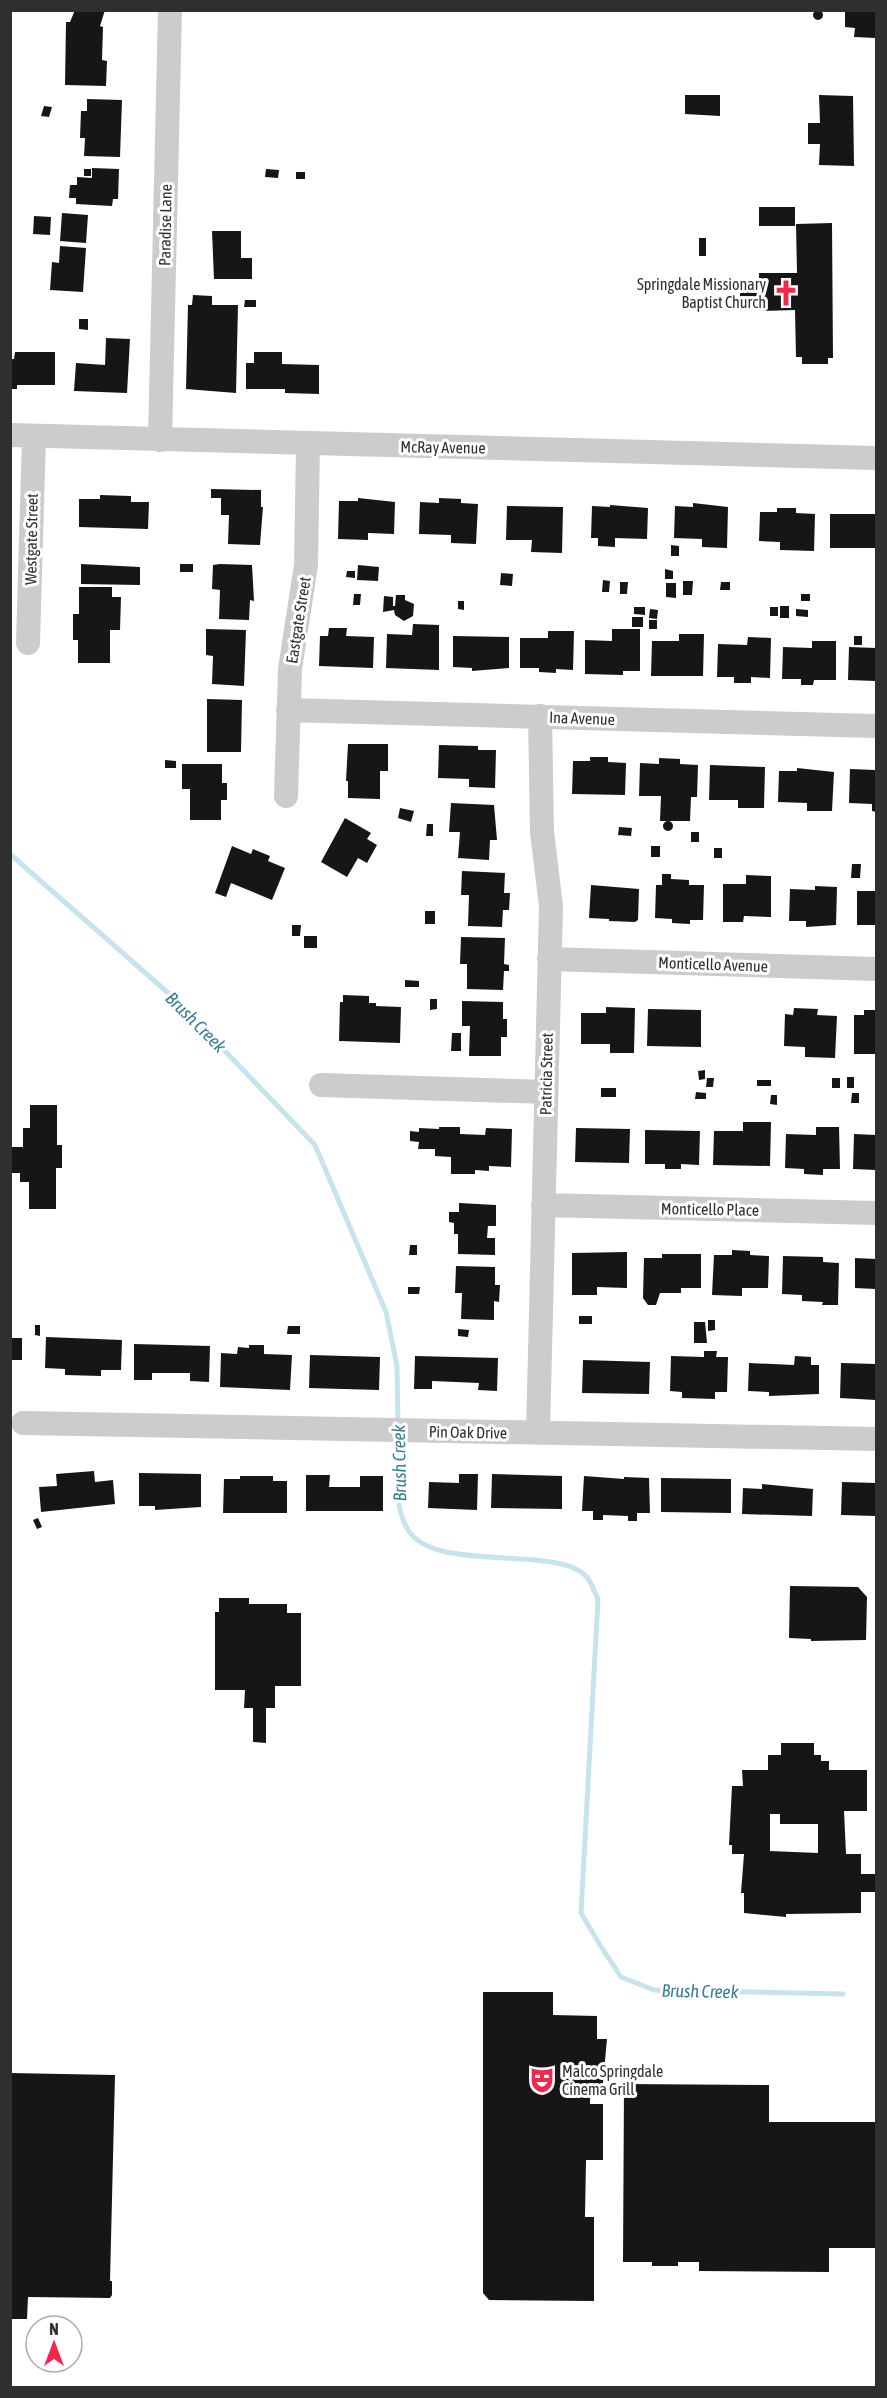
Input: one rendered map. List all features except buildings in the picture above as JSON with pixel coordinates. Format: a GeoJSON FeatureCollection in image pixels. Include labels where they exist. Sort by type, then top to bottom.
{"type":"FeatureCollection","features":[{"type":"Feature","properties":{"kind":"street","name":"Paradise Lane"},"geometry":{"type":"LineString","coordinates":[[160,440],[170,10]]}},
{"type":"Feature","properties":{"kind":"street","name":"McRay Avenue"},"geometry":{"type":"LineString","coordinates":[[22,436],[876,458]]}},
{"type":"Feature","properties":{"kind":"street","name":"Westgate Street"},"geometry":{"type":"LineString","coordinates":[[22,436],[28,643]]}},
{"type":"Feature","properties":{"kind":"street","name":"Eastgate Street"},"geometry":{"type":"LineString","coordinates":[[286,796],[293,637],[306,566],[308,444]]}},
{"type":"Feature","properties":{"kind":"street","name":"Ina Avenue"},"geometry":{"type":"LineString","coordinates":[[288,710],[876,726]]}},
{"type":"Feature","properties":{"kind":"street","name":"Patricia Street"},"geometry":{"type":"LineString","coordinates":[[538,1433],[551,906],[542,832],[540,716]]}},
{"type":"Feature","properties":{"kind":"street","name":"Monticello Avenue"},"geometry":{"type":"LineString","coordinates":[[549,959],[876,969]]}},
{"type":"Feature","properties":{"kind":"street"},"geometry":{"type":"LineString","coordinates":[[321,1085],[546,1092]]}},
{"type":"Feature","properties":{"kind":"street","name":"Monticello Place"},"geometry":{"type":"LineString","coordinates":[[543,1205],[876,1213]]}},
{"type":"Feature","properties":{"kind":"street","name":"Pin Oak Drive"},"geometry":{"type":"LineString","coordinates":[[23,1423],[876,1439]]}},
{"type":"Feature","properties":{"kind":"waterway","name":"Brush Creek"},"geometry":{"type":"LineString","coordinates":[[10,854],[175,999],[315,1145],[386,1312],[397,1366],[398,1423]]}},
{"type":"Feature","properties":{"kind":"waterway","name":"Brush Creek"},"geometry":{"type":"LineString","coordinates":[[398,1436],[397,1484],[400,1509],[408,1530],[422,1543],[442,1551],[467,1555],[547,1561],[569,1566],[587,1577],[598,1599],[581,1913],[621,1977],[654,1990],[843,1994]]}},
{"type":"Feature","properties":{"kind":"place","name":"Springdale Missionary Baptist Church"},"geometry":{"type":"Point","coordinates":[786,293]}},
{"type":"Feature","properties":{"kind":"place","name":"Malco Springdale Cinema Grill"},"geometry":{"type":"Point","coordinates":[542,2080]}}]}
